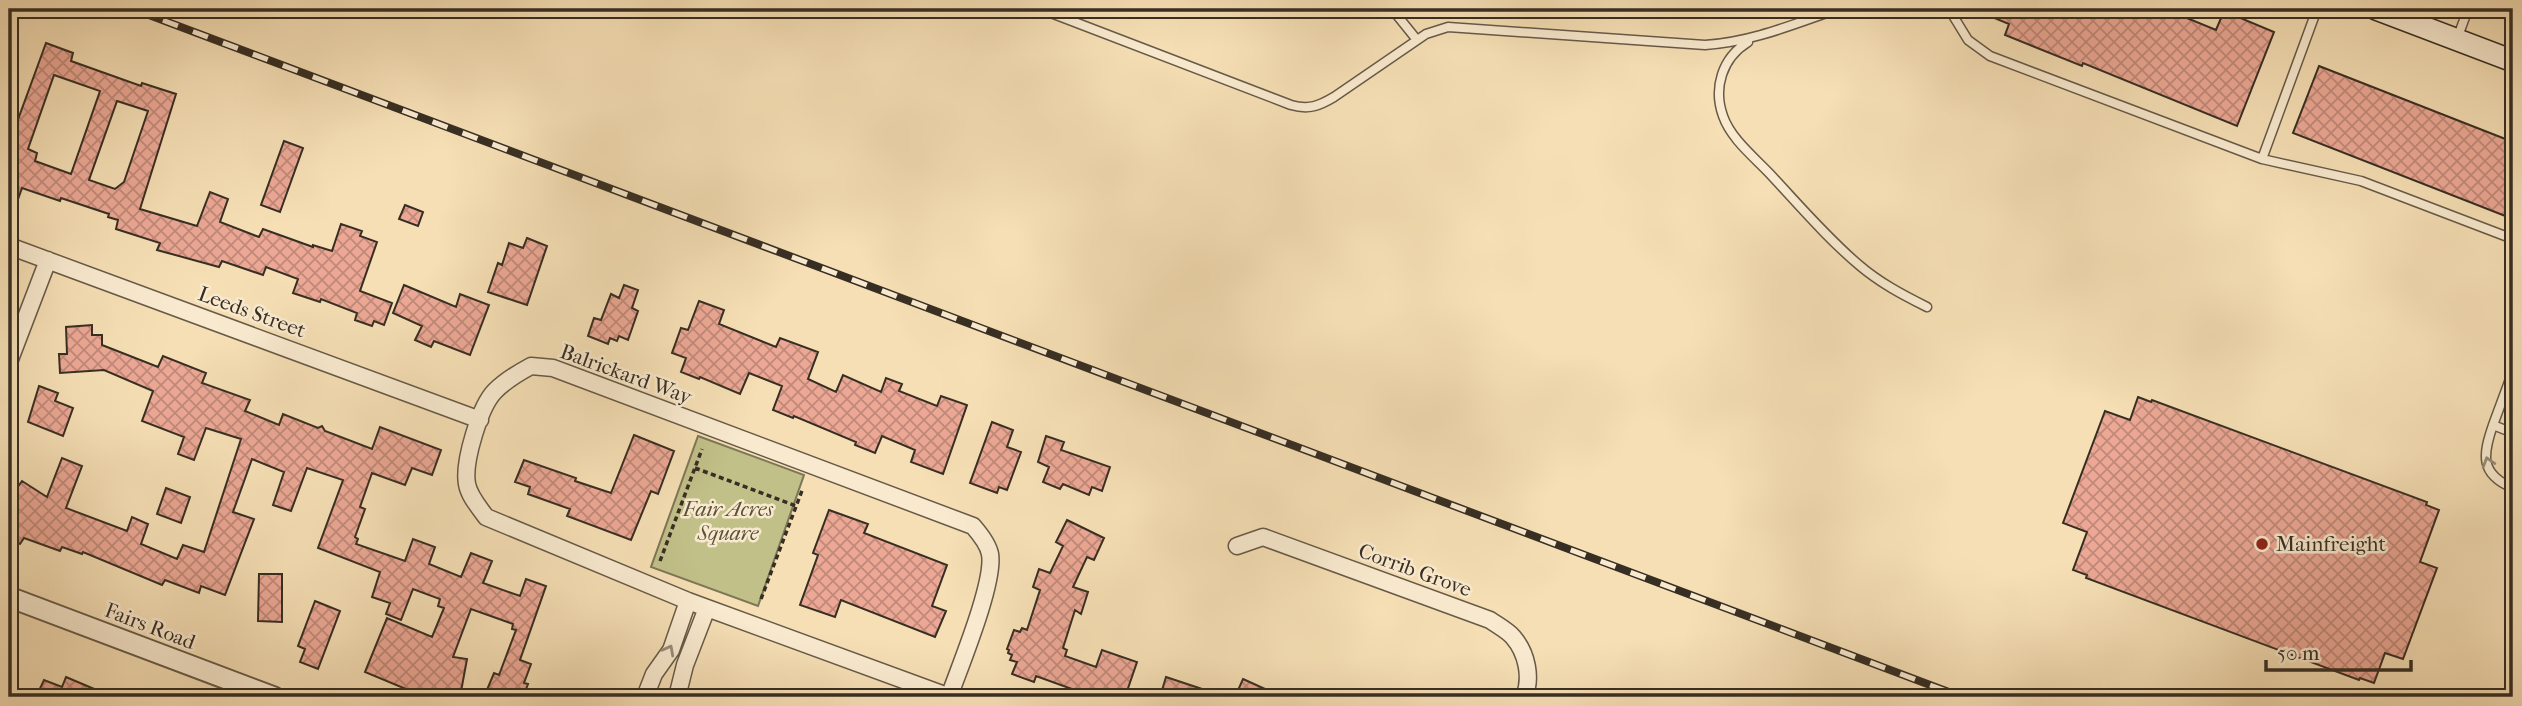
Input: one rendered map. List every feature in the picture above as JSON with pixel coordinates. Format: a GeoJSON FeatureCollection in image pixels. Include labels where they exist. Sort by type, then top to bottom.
{"type":"FeatureCollection","features":[{"type":"Feature","properties":{"kind":"main road"},"geometry":{"type":"LineString","coordinates":[[2376,9],[2513,61]]}},
{"type":"Feature","properties":{"kind":"street","name":"Leeds Street"},"geometry":{"type":"LineString","coordinates":[[9,246],[480,420]]}},
{"type":"Feature","properties":{"kind":"street"},"geometry":{"type":"LineString","coordinates":[[9,362],[48,260]]}},
{"type":"Feature","properties":{"kind":"street","name":"Balrickard Way"},"geometry":{"type":"LineString","coordinates":[[531,366],[553,368],[973,526],[990,555],[989,582],[950,697],[688,601],[486,517],[474,501],[467,484],[469,455],[480,420],[493,393],[531,366]]}},
{"type":"Feature","properties":{"kind":"street","name":"Corrib Grove"},"geometry":{"type":"LineString","coordinates":[[1237,547],[1263,537],[1490,620],[1513,637],[1525,659],[1529,685],[1524,697]]}},
{"type":"Feature","properties":{"kind":"street","name":"Fairs Road"},"geometry":{"type":"LineString","coordinates":[[9,597],[275,697]]}},
{"type":"Feature","properties":{"kind":"street"},"geometry":{"type":"LineString","coordinates":[[645,697],[654,674],[671,650],[688,601]]}},
{"type":"Feature","properties":{"kind":"street"},"geometry":{"type":"LineString","coordinates":[[677,697],[685,665],[707,608]]}},
{"type":"Feature","properties":{"kind":"lane"},"geometry":{"type":"LineString","coordinates":[[1392,9],[1417,40]]}},
{"type":"Feature","properties":{"kind":"lane"},"geometry":{"type":"LineString","coordinates":[[1051,13],[1267,96],[1308,108],[1319,106],[1335,97],[1436,29],[1448,27],[1705,45],[1729,44],[1755,38],[1838,9]]}},
{"type":"Feature","properties":{"kind":"lane"},"geometry":{"type":"LineString","coordinates":[[1950,9],[1968,40],[1981,51],[2262,159],[2361,181],[2513,239]]}},
{"type":"Feature","properties":{"kind":"lane"},"geometry":{"type":"LineString","coordinates":[[2262,159],[2317,9]]}},
{"type":"Feature","properties":{"kind":"lane"},"geometry":{"type":"LineString","coordinates":[[2456,40],[2468,9]]}},
{"type":"Feature","properties":{"kind":"lane"},"geometry":{"type":"LineString","coordinates":[[1755,38],[1734,52],[1723,70],[1720,104],[1729,129],[1844,251],[1884,284],[1927,307]]}},
{"type":"Feature","properties":{"kind":"lane"},"geometry":{"type":"LineString","coordinates":[[2513,372],[2484,451],[2494,477],[2513,488]]}},
{"type":"Feature","properties":{"kind":"lane"},"geometry":{"type":"LineString","coordinates":[[2493,425],[2513,433]]}},
{"type":"Feature","properties":{"kind":"path"},"geometry":{"type":"LineString","coordinates":[[660,561],[702,449]]}},
{"type":"Feature","properties":{"kind":"path"},"geometry":{"type":"LineString","coordinates":[[695,468],[796,506]]}},
{"type":"Feature","properties":{"kind":"path"},"geometry":{"type":"LineString","coordinates":[[761,599],[803,488]]}},
{"type":"Feature","properties":{"kind":"green space","name":"Fair Acres Square"},"geometry":{"type":"Polygon","coordinates":[[[698,436],[804,475],[758,606],[651,567],[698,436]]]}},
{"type":"Feature","properties":{"kind":"building"},"geometry":{"type":"Polygon","coordinates":[[[1973,9],[2165,9],[2216,30],[2224,11],[2274,32],[2237,126],[2083,63],[2082,66],[2005,35],[2009,24],[1973,9]]]}},
{"type":"Feature","properties":{"kind":"building"},"geometry":{"type":"Polygon","coordinates":[[[46,43],[73,53],[71,61],[141,86],[142,83],[176,94],[140,209],[197,226],[210,192],[228,199],[220,222],[259,237],[263,229],[332,251],[341,224],[362,231],[360,236],[377,242],[360,291],[392,303],[384,325],[374,321],[372,326],[355,320],[357,313],[321,299],[320,302],[293,293],[298,279],[266,267],[263,275],[222,261],[219,267],[157,250],[160,243],[116,229],[118,220],[108,217],[109,214],[61,198],[60,201],[22,188],[9,219],[9,151],[46,43]],[[54,75],[28,149],[37,153],[35,161],[71,174],[100,91],[54,75]],[[117,101],[89,180],[115,189],[124,182],[148,111],[117,101]]]}},
{"type":"Feature","properties":{"kind":"building"},"geometry":{"type":"Polygon","coordinates":[[[2319,66],[2513,142],[2513,219],[2293,133],[2319,66]]]}},
{"type":"Feature","properties":{"kind":"building"},"geometry":{"type":"Polygon","coordinates":[[[284,141],[303,148],[280,212],[261,205],[284,141]]]}},
{"type":"Feature","properties":{"kind":"building"},"geometry":{"type":"Polygon","coordinates":[[[405,205],[423,212],[418,226],[399,219],[405,205]]]}},
{"type":"Feature","properties":{"kind":"building"},"geometry":{"type":"Polygon","coordinates":[[[527,238],[547,246],[527,305],[488,292],[498,263],[502,265],[509,243],[523,248],[527,238]]]}},
{"type":"Feature","properties":{"kind":"building"},"geometry":{"type":"Polygon","coordinates":[[[404,285],[456,307],[460,294],[489,305],[470,355],[434,341],[431,347],[415,340],[422,326],[393,313],[404,285]]]}},
{"type":"Feature","properties":{"kind":"building"},"geometry":{"type":"Polygon","coordinates":[[[624,285],[638,290],[632,308],[638,311],[628,340],[619,336],[617,341],[610,338],[608,344],[588,336],[594,318],[601,320],[611,294],[619,298],[624,285]]]}},
{"type":"Feature","properties":{"kind":"building"},"geometry":{"type":"Polygon","coordinates":[[[699,301],[724,310],[719,324],[776,347],[780,338],[818,352],[808,379],[836,392],[843,375],[881,392],[886,378],[902,384],[899,391],[937,406],[941,396],[967,405],[943,474],[911,462],[915,450],[882,436],[875,453],[855,445],[856,442],[773,410],[782,386],[749,373],[740,394],[681,372],[686,358],[672,353],[681,328],[688,330],[699,301]]]}},
{"type":"Feature","properties":{"kind":"building"},"geometry":{"type":"Polygon","coordinates":[[[92,325],[92,335],[102,335],[102,345],[158,367],[163,356],[206,373],[202,383],[250,400],[245,411],[279,425],[283,414],[318,428],[322,426],[325,431],[372,449],[380,427],[441,450],[432,475],[412,468],[405,485],[372,473],[360,507],[365,509],[355,537],[358,539],[356,544],[405,561],[413,539],[435,547],[429,564],[461,577],[471,553],[492,561],[483,583],[520,596],[526,579],[546,586],[520,660],[531,664],[524,683],[528,684],[523,697],[484,697],[494,673],[499,675],[516,630],[512,629],[513,624],[471,609],[453,657],[467,659],[460,697],[425,697],[365,672],[387,618],[432,637],[444,608],[438,606],[440,599],[413,589],[401,620],[386,614],[390,603],[372,597],[380,572],[318,548],[343,480],[307,468],[291,511],[273,505],[284,472],[252,459],[233,512],[254,519],[225,595],[201,586],[199,593],[165,580],[162,585],[83,552],[82,554],[62,547],[60,551],[24,538],[20,544],[9,537],[9,488],[14,492],[22,481],[47,497],[62,458],[82,466],[66,508],[127,531],[132,517],[148,524],[141,544],[177,559],[183,545],[204,552],[241,439],[206,428],[194,460],[178,454],[184,437],[142,421],[153,391],[104,370],[60,373],[59,354],[67,354],[66,327],[92,325]]]}},
{"type":"Feature","properties":{"kind":"building"},"geometry":{"type":"Polygon","coordinates":[[[39,386],[58,393],[55,401],[73,408],[63,436],[28,422],[39,386]]]}},
{"type":"Feature","properties":{"kind":"building","name":"Mainfreight"},"geometry":{"type":"Polygon","coordinates":[[[2138,397],[2427,502],[2426,505],[2439,510],[2420,562],[2437,568],[2403,659],[2385,653],[2374,683],[2360,678],[2359,680],[2086,578],[2087,575],[2073,570],[2087,532],[2063,523],[2105,411],[2130,420],[2138,397]]]}},
{"type":"Feature","properties":{"kind":"building"},"geometry":{"type":"Polygon","coordinates":[[[992,422],[1013,430],[1007,447],[1021,452],[1007,490],[999,487],[997,493],[970,483],[992,422]]]}},
{"type":"Feature","properties":{"kind":"building"},"geometry":{"type":"Polygon","coordinates":[[[634,435],[674,451],[658,494],[651,491],[631,540],[567,516],[570,509],[528,494],[530,487],[515,482],[524,460],[611,493],[634,435]]]}},
{"type":"Feature","properties":{"kind":"building"},"geometry":{"type":"Polygon","coordinates":[[[1046,436],[1064,442],[1061,450],[1110,467],[1102,491],[1092,487],[1089,495],[1063,484],[1060,489],[1043,482],[1049,467],[1038,462],[1046,436]]]}},
{"type":"Feature","properties":{"kind":"building"},"geometry":{"type":"Polygon","coordinates":[[[166,488],[190,497],[181,523],[157,514],[166,488]]]}},
{"type":"Feature","properties":{"kind":"building"},"geometry":{"type":"Polygon","coordinates":[[[829,510],[868,524],[864,533],[947,565],[932,606],[946,611],[935,637],[841,600],[835,617],[800,605],[818,555],[813,553],[829,510]]]}},
{"type":"Feature","properties":{"kind":"building"},"geometry":{"type":"Polygon","coordinates":[[[1067,520],[1104,538],[1094,560],[1087,557],[1073,587],[1088,592],[1081,614],[1075,610],[1063,648],[1067,650],[1065,656],[1096,667],[1102,650],[1137,662],[1125,697],[1094,697],[1036,676],[1034,682],[1012,674],[1017,662],[1010,660],[1012,655],[1007,649],[1014,630],[1027,630],[1040,590],[1033,587],[1039,569],[1050,573],[1063,546],[1056,542],[1067,520]]]}},
{"type":"Feature","properties":{"kind":"building"},"geometry":{"type":"Polygon","coordinates":[[[259,574],[282,574],[282,622],[258,621],[259,574]]]}},
{"type":"Feature","properties":{"kind":"building"},"geometry":{"type":"Polygon","coordinates":[[[315,601],[340,611],[318,669],[300,662],[305,649],[298,646],[315,601]]]}},
{"type":"Feature","properties":{"kind":"building"},"geometry":{"type":"Polygon","coordinates":[[[66,677],[113,697],[36,697],[44,680],[62,687],[66,677]]]}},
{"type":"Feature","properties":{"kind":"building"},"geometry":{"type":"Polygon","coordinates":[[[1166,677],[1217,694],[1216,697],[1160,697],[1166,677]]]}},
{"type":"Feature","properties":{"kind":"building"},"geometry":{"type":"Polygon","coordinates":[[[1243,679],[1283,697],[1235,697],[1243,679]]]}},
{"type":"Feature","properties":{"kind":"railway"},"geometry":{"type":"LineString","coordinates":[[133,9],[1962,697]]}},
{"type":"Feature","properties":{"kind":"place","name":"Mainfreight"},"geometry":{"type":"Point","coordinates":[2262,544]}}]}
